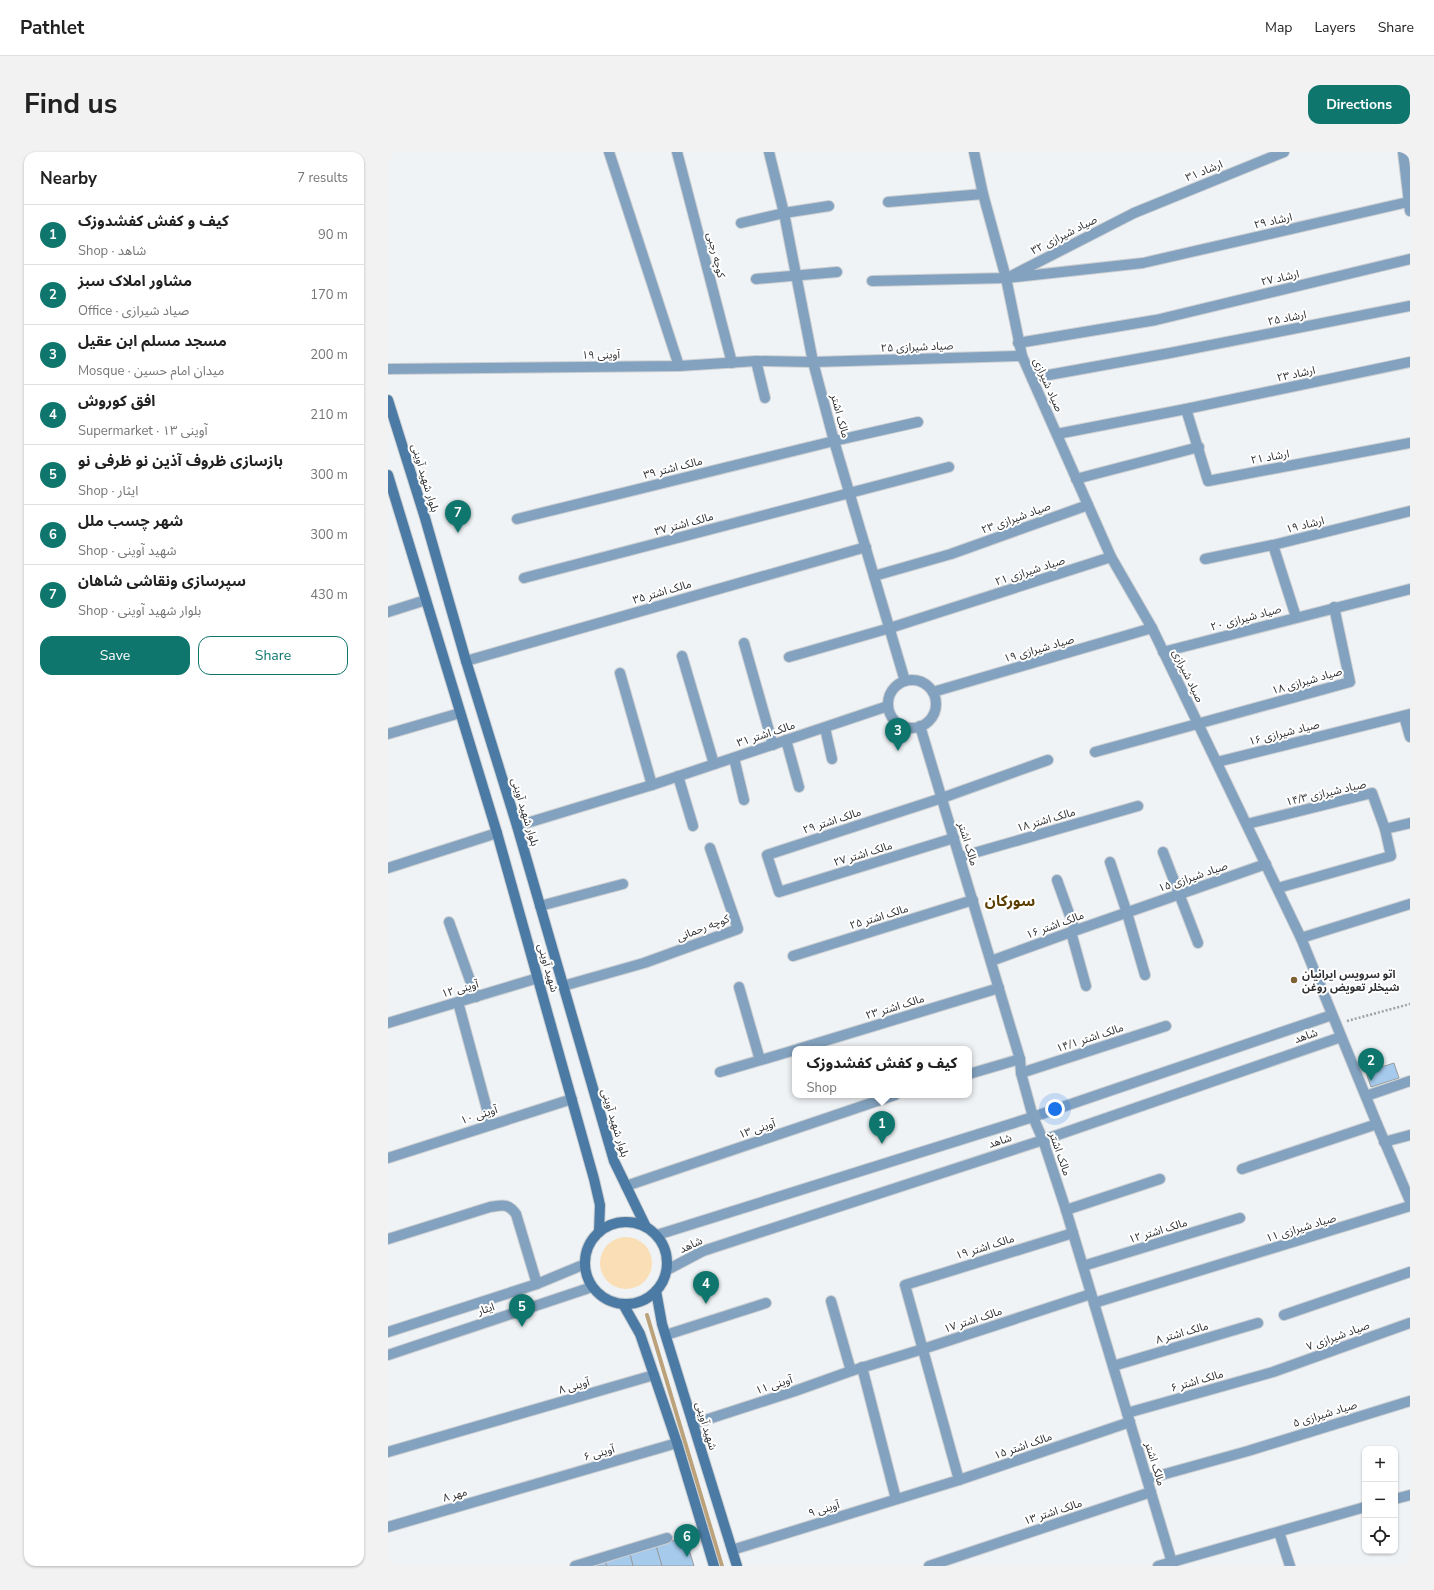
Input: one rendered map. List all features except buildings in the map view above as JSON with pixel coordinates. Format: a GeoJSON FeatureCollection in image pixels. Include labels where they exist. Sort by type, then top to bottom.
{"type":"FeatureCollection","features":[{"type":"Feature","properties":{"kind":"main road","name":"بلوار شهید آوینی"},"geometry":{"type":"LineString","coordinates":[[388,400],[425,518],[466,661],[517,826],[614,1162],[646,1227]]}},
{"type":"Feature","properties":{"kind":"main road"},"geometry":{"type":"LineString","coordinates":[[388,475],[460,713]]}},
{"type":"Feature","properties":{"kind":"main road","name":"شهید آوینی"},"geometry":{"type":"LineString","coordinates":[[460,713],[497,833],[572,1098],[600,1205],[599,1232]]}},
{"type":"Feature","properties":{"kind":"main road"},"geometry":{"type":"LineString","coordinates":[[622,1222],[635,1222],[646,1227],[657,1235],[666,1251],[667,1270],[663,1282],[656,1292],[646,1299],[635,1303],[623,1304],[611,1301],[600,1295],[592,1287],[587,1276],[585,1264],[586,1252],[591,1241],[599,1232],[610,1225],[622,1222]]}},
{"type":"Feature","properties":{"kind":"main road","name":"شهید آوینی"},"geometry":{"type":"LineString","coordinates":[[656,1292],[666,1335],[737,1566]]}},
{"type":"Feature","properties":{"kind":"main road"},"geometry":{"type":"LineString","coordinates":[[623,1304],[640,1334],[677,1443],[714,1566]]}},
{"type":"Feature","properties":{"kind":"street"},"geometry":{"type":"LineString","coordinates":[[609,152],[679,366]]}},
{"type":"Feature","properties":{"kind":"street","name":"کوچه رجبی"},"geometry":{"type":"LineString","coordinates":[[677,152],[732,364]]}},
{"type":"Feature","properties":{"kind":"street","name":"مالک اشتر"},"geometry":{"type":"LineString","coordinates":[[769,152],[784,214],[813,362],[834,441],[905,681]]}},
{"type":"Feature","properties":{"kind":"street","name":"صیاد شیرازی"},"geometry":{"type":"LineString","coordinates":[[974,152],[983,194],[1006,278],[1018,343],[1022,356],[1112,557],[1152,628],[1302,938],[1376,1124],[1410,1201]]}},
{"type":"Feature","properties":{"kind":"street","name":"ارشاد ۳۱"},"geometry":{"type":"LineString","coordinates":[[1134,213],[1284,152]]}},
{"type":"Feature","properties":{"kind":"street"},"geometry":{"type":"LineString","coordinates":[[1402,152],[1409,207]]}},
{"type":"Feature","properties":{"kind":"street"},"geometry":{"type":"LineString","coordinates":[[888,202],[983,194]]}},
{"type":"Feature","properties":{"kind":"street"},"geometry":{"type":"LineString","coordinates":[[741,223],[829,206]]}},
{"type":"Feature","properties":{"kind":"street","name":"ارشاد ۲۹"},"geometry":{"type":"LineString","coordinates":[[872,281],[1006,278],[1143,263],[1409,207]]}},
{"type":"Feature","properties":{"kind":"street","name":"صیاد شیرازی ۳۲"},"geometry":{"type":"LineString","coordinates":[[1006,278],[1134,213]]}},
{"type":"Feature","properties":{"kind":"street","name":"ارشاد ۲۷"},"geometry":{"type":"LineString","coordinates":[[1018,343],[1156,320],[1410,259]]}},
{"type":"Feature","properties":{"kind":"street"},"geometry":{"type":"LineString","coordinates":[[756,279],[837,272]]}},
{"type":"Feature","properties":{"kind":"street","name":"ارشاد ۲۵"},"geometry":{"type":"LineString","coordinates":[[1032,378],[1170,353],[1410,306]]}},
{"type":"Feature","properties":{"kind":"street","name":"صیاد شیرازی ۲۵"},"geometry":{"type":"LineString","coordinates":[[813,362],[1022,356]]}},
{"type":"Feature","properties":{"kind":"street"},"geometry":{"type":"LineString","coordinates":[[756,361],[765,398]]}},
{"type":"Feature","properties":{"kind":"street","name":"آوینی ۱۹"},"geometry":{"type":"LineString","coordinates":[[388,369],[679,366],[732,364],[756,361],[813,362]]}},
{"type":"Feature","properties":{"kind":"street","name":"ارشاد ۲۳"},"geometry":{"type":"LineString","coordinates":[[1056,434],[1186,409],[1410,362]]}},
{"type":"Feature","properties":{"kind":"street","name":"ارشاد ۲۱"},"geometry":{"type":"LineString","coordinates":[[1186,409],[1199,447],[1208,481],[1410,443]]}},
{"type":"Feature","properties":{"kind":"street","name":"مالک اشتر ۳۹"},"geometry":{"type":"LineString","coordinates":[[517,519],[834,441],[918,422]]}},
{"type":"Feature","properties":{"kind":"street"},"geometry":{"type":"LineString","coordinates":[[1076,479],[1199,447]]}},
{"type":"Feature","properties":{"kind":"street","name":"مالک اشتر ۳۷"},"geometry":{"type":"LineString","coordinates":[[524,578],[949,467]]}},
{"type":"Feature","properties":{"kind":"street","name":"صیاد شیرازی ۲۳"},"geometry":{"type":"LineString","coordinates":[[874,576],[951,554],[1088,505]]}},
{"type":"Feature","properties":{"kind":"street","name":"ارشاد ۱۹"},"geometry":{"type":"LineString","coordinates":[[1205,559],[1273,545],[1410,511]]}},
{"type":"Feature","properties":{"kind":"street"},"geometry":{"type":"LineString","coordinates":[[1273,545],[1296,617]]}},
{"type":"Feature","properties":{"kind":"street","name":"مالک اشتر ۳۵"},"geometry":{"type":"LineString","coordinates":[[466,661],[866,547]]}},
{"type":"Feature","properties":{"kind":"street","name":"صیاد شیرازی ۲۱"},"geometry":{"type":"LineString","coordinates":[[789,658],[890,628],[1112,557]]}},
{"type":"Feature","properties":{"kind":"street","name":"صیاد شیرازی ۲۰"},"geometry":{"type":"LineString","coordinates":[[1163,652],[1334,607],[1410,589]]}},
{"type":"Feature","properties":{"kind":"street"},"geometry":{"type":"LineString","coordinates":[[388,612],[426,600]]}},
{"type":"Feature","properties":{"kind":"street","name":"صیاد شیرازی ۱۸"},"geometry":{"type":"LineString","coordinates":[[1198,723],[1350,682],[1334,607]]}},
{"type":"Feature","properties":{"kind":"street","name":"صیاد شیرازی ۱۹"},"geometry":{"type":"LineString","coordinates":[[933,692],[1152,628]]}},
{"type":"Feature","properties":{"kind":"street"},"geometry":{"type":"LineString","coordinates":[[744,643],[773,745]]}},
{"type":"Feature","properties":{"kind":"street"},"geometry":{"type":"LineString","coordinates":[[682,656],[714,764]]}},
{"type":"Feature","properties":{"kind":"street"},"geometry":{"type":"LineString","coordinates":[[620,673],[652,785]]}},
{"type":"Feature","properties":{"kind":"street"},"geometry":{"type":"LineString","coordinates":[[913,680],[921,682],[928,686],[933,692],[935,708],[932,716],[927,722],[920,726],[906,727],[899,724],[890,714],[888,706],[890,694],[894,688],[905,681],[913,680]]}},
{"type":"Feature","properties":{"kind":"street","name":"مالک اشتر ۳۱"},"geometry":{"type":"LineString","coordinates":[[517,826],[652,785],[888,706]]}},
{"type":"Feature","properties":{"kind":"street"},"geometry":{"type":"LineString","coordinates":[[388,734],[460,713]]}},
{"type":"Feature","properties":{"kind":"street"},"geometry":{"type":"LineString","coordinates":[[1407,715],[1410,737]]}},
{"type":"Feature","properties":{"kind":"street","name":"صیاد شیرازی ۱۶"},"geometry":{"type":"LineString","coordinates":[[1217,762],[1407,715]]}},
{"type":"Feature","properties":{"kind":"street"},"geometry":{"type":"LineString","coordinates":[[1095,752],[1198,723]]}},
{"type":"Feature","properties":{"kind":"street","name":"مالک اشتر"},"geometry":{"type":"LineString","coordinates":[[920,726],[1020,1059],[1021,1073],[1033,1117],[1043,1140],[1066,1210],[1172,1564]]}},
{"type":"Feature","properties":{"kind":"street"},"geometry":{"type":"LineString","coordinates":[[824,728],[832,759]]}},
{"type":"Feature","properties":{"kind":"street"},"geometry":{"type":"LineString","coordinates":[[786,740],[799,787]]}},
{"type":"Feature","properties":{"kind":"street"},"geometry":{"type":"LineString","coordinates":[[734,758],[744,800]]}},
{"type":"Feature","properties":{"kind":"street"},"geometry":{"type":"LineString","coordinates":[[942,798],[1048,760]]}},
{"type":"Feature","properties":{"kind":"street"},"geometry":{"type":"LineString","coordinates":[[678,776],[693,826]]}},
{"type":"Feature","properties":{"kind":"street","name":"صیاد شیرازی ۱۴/۳"},"geometry":{"type":"LineString","coordinates":[[1247,824],[1372,793],[1385,829],[1391,856],[1278,888]]}},
{"type":"Feature","properties":{"kind":"street","name":"مالک اشتر ۲۹"},"geometry":{"type":"LineString","coordinates":[[779,892],[767,855],[942,798]]}},
{"type":"Feature","properties":{"kind":"street","name":"مالک اشتر ۱۸"},"geometry":{"type":"LineString","coordinates":[[960,857],[1138,806]]}},
{"type":"Feature","properties":{"kind":"street"},"geometry":{"type":"LineString","coordinates":[[1385,829],[1410,823]]}},
{"type":"Feature","properties":{"kind":"street"},"geometry":{"type":"LineString","coordinates":[[388,868],[497,833]]}},
{"type":"Feature","properties":{"kind":"street","name":"مالک اشتر ۲۷"},"geometry":{"type":"LineString","coordinates":[[779,892],[954,838]]}},
{"type":"Feature","properties":{"kind":"street","name":"کوچه رحمانی"},"geometry":{"type":"LineString","coordinates":[[563,986],[644,963],[738,929],[710,848]]}},
{"type":"Feature","properties":{"kind":"street"},"geometry":{"type":"LineString","coordinates":[[1163,852],[1198,943]]}},
{"type":"Feature","properties":{"kind":"street"},"geometry":{"type":"LineString","coordinates":[[1110,862],[1145,975]]}},
{"type":"Feature","properties":{"kind":"street","name":"صیاد شیرازی ۱۵"},"geometry":{"type":"LineString","coordinates":[[1127,913],[1266,864]]}},
{"type":"Feature","properties":{"kind":"street"},"geometry":{"type":"LineString","coordinates":[[1057,880],[1073,931],[1086,986]]}},
{"type":"Feature","properties":{"kind":"street"},"geometry":{"type":"LineString","coordinates":[[540,906],[624,884]]}},
{"type":"Feature","properties":{"kind":"street","name":"مالک اشتر ۲۵"},"geometry":{"type":"LineString","coordinates":[[793,956],[973,900]]}},
{"type":"Feature","properties":{"kind":"street"},"geometry":{"type":"LineString","coordinates":[[1302,938],[1410,904]]}},
{"type":"Feature","properties":{"kind":"street","name":"مالک اشتر ۱۶"},"geometry":{"type":"LineString","coordinates":[[991,962],[1073,931],[1127,913]]}},
{"type":"Feature","properties":{"kind":"street"},"geometry":{"type":"LineString","coordinates":[[449,922],[476,997]]}},
{"type":"Feature","properties":{"kind":"street","name":"۱۲ آوینی"},"geometry":{"type":"LineString","coordinates":[[388,1023],[538,978]]}},
{"type":"Feature","properties":{"kind":"street"},"geometry":{"type":"LineString","coordinates":[[739,987],[760,1060]]}},
{"type":"Feature","properties":{"kind":"street","name":"مالک اشتر ۲۳"},"geometry":{"type":"LineString","coordinates":[[806,1046],[999,988]]}},
{"type":"Feature","properties":{"kind":"street"},"geometry":{"type":"LineString","coordinates":[[458,1002],[491,1124]]}},
{"type":"Feature","properties":{"kind":"street","name":"شاهد"},"geometry":{"type":"LineString","coordinates":[[657,1235],[1033,1117],[1334,1019]]}},
{"type":"Feature","properties":{"kind":"street","name":"مالک اشتر ۱۴/۱"},"geometry":{"type":"LineString","coordinates":[[1021,1073],[1166,1026]]}},
{"type":"Feature","properties":{"kind":"street","name":"شاهد"},"geometry":{"type":"LineString","coordinates":[[667,1270],[702,1251],[1043,1140],[1341,1037]]}},
{"type":"Feature","properties":{"kind":"street","name":"مالک اشتر ۲۳"},"geometry":{"type":"LineString","coordinates":[[720,1072],[792,1050]]}},
{"type":"Feature","properties":{"kind":"street"},"geometry":{"type":"LineString","coordinates":[[972,1073],[1020,1059]]}},
{"type":"Feature","properties":{"kind":"street"},"geometry":{"type":"LineString","coordinates":[[1366,1096],[1410,1081]]}},
{"type":"Feature","properties":{"kind":"street","name":"۱۰ آوینی"},"geometry":{"type":"LineString","coordinates":[[391,1157],[572,1098]]}},
{"type":"Feature","properties":{"kind":"street","name":"آوینی ۱۳"},"geometry":{"type":"LineString","coordinates":[[626,1186],[887,1098]]}},
{"type":"Feature","properties":{"kind":"street"},"geometry":{"type":"LineString","coordinates":[[1242,1169],[1376,1124]]}},
{"type":"Feature","properties":{"kind":"street"},"geometry":{"type":"LineString","coordinates":[[1384,1142],[1410,1135]]}},
{"type":"Feature","properties":{"kind":"street"},"geometry":{"type":"LineString","coordinates":[[1066,1210],[1160,1179]]}},
{"type":"Feature","properties":{"kind":"street"},"geometry":{"type":"LineString","coordinates":[[388,1239],[490,1207],[504,1205],[511,1207],[516,1214],[537,1284]]}},
{"type":"Feature","properties":{"kind":"street","name":"صیاد شیرازی ۱۱"},"geometry":{"type":"LineString","coordinates":[[1092,1298],[1198,1272],[1410,1206]]}},
{"type":"Feature","properties":{"kind":"street","name":"مالک اشتر ۱۲"},"geometry":{"type":"LineString","coordinates":[[1083,1266],[1240,1218]]}},
{"type":"Feature","properties":{"kind":"street","name":"مالک اشتر ۱۹"},"geometry":{"type":"LineString","coordinates":[[923,1349],[905,1285],[1073,1233]]}},
{"type":"Feature","properties":{"kind":"street","name":"ایثار"},"geometry":{"type":"LineString","coordinates":[[388,1332],[537,1284],[585,1264]]}},
{"type":"Feature","properties":{"kind":"street"},"geometry":{"type":"LineString","coordinates":[[1284,1315],[1410,1272]]}},
{"type":"Feature","properties":{"kind":"street","name":"ایثار"},"geometry":{"type":"LineString","coordinates":[[388,1355],[592,1287]]}},
{"type":"Feature","properties":{"kind":"street","name":"مالک اشتر ۱۷"},"geometry":{"type":"LineString","coordinates":[[862,1367],[1092,1298]]}},
{"type":"Feature","properties":{"kind":"street"},"geometry":{"type":"LineString","coordinates":[[831,1301],[851,1371]]}},
{"type":"Feature","properties":{"kind":"street"},"geometry":{"type":"LineString","coordinates":[[666,1335],[766,1303]]}},
{"type":"Feature","properties":{"kind":"street","name":"مالک اشتر ۸"},"geometry":{"type":"LineString","coordinates":[[1113,1366],[1258,1323]]}},
{"type":"Feature","properties":{"kind":"street","name":"صیاد شیرازی ۷"},"geometry":{"type":"LineString","coordinates":[[1274,1372],[1410,1323]]}},
{"type":"Feature","properties":{"kind":"street"},"geometry":{"type":"LineString","coordinates":[[923,1349],[958,1480]]}},
{"type":"Feature","properties":{"kind":"street"},"geometry":{"type":"LineString","coordinates":[[862,1367],[896,1499]]}},
{"type":"Feature","properties":{"kind":"street","name":"۱۱ آوینی"},"geometry":{"type":"LineString","coordinates":[[693,1424],[796,1391],[862,1367]]}},
{"type":"Feature","properties":{"kind":"street","name":"مالک اشتر ۶"},"geometry":{"type":"LineString","coordinates":[[1128,1417],[1274,1372]]}},
{"type":"Feature","properties":{"kind":"street","name":"۸ آوینی"},"geometry":{"type":"LineString","coordinates":[[388,1452],[654,1375]]}},
{"type":"Feature","properties":{"kind":"street","name":"صیاد شیرازی ۵"},"geometry":{"type":"LineString","coordinates":[[1147,1479],[1248,1451],[1410,1401]]}},
{"type":"Feature","properties":{"kind":"street","name":"مالک اشتر ۱۵"},"geometry":{"type":"LineString","coordinates":[[924,1490],[958,1480],[1128,1417]]}},
{"type":"Feature","properties":{"kind":"street","name":"۶ آوینی"},"geometry":{"type":"LineString","coordinates":[[528,1486],[677,1443]]}},
{"type":"Feature","properties":{"kind":"street","name":"مهر ۸"},"geometry":{"type":"LineString","coordinates":[[388,1526],[528,1486]]}},
{"type":"Feature","properties":{"kind":"street","name":"۹ آوینی"},"geometry":{"type":"LineString","coordinates":[[732,1550],[924,1490]]}},
{"type":"Feature","properties":{"kind":"street","name":"مالک اشتر ۱۳"},"geometry":{"type":"LineString","coordinates":[[929,1566],[1151,1492]]}},
{"type":"Feature","properties":{"kind":"street"},"geometry":{"type":"LineString","coordinates":[[1398,1498],[1410,1495]]}},
{"type":"Feature","properties":{"kind":"street"},"geometry":{"type":"LineString","coordinates":[[1158,1566],[1172,1564],[1362,1508]]}},
{"type":"Feature","properties":{"kind":"street"},"geometry":{"type":"LineString","coordinates":[[1279,1532],[1290,1566]]}},
{"type":"Feature","properties":{"kind":"street"},"geometry":{"type":"LineString","coordinates":[[576,1566],[667,1538]]}},
{"type":"Feature","properties":{"kind":"path"},"geometry":{"type":"LineString","coordinates":[[1334,1019],[1410,1004]]}},
{"type":"Feature","properties":{"kind":"shaded area"},"geometry":{"type":"Polygon","coordinates":[[[621,1237],[631,1237],[641,1241],[648,1248],[652,1258],[652,1268],[648,1278],[641,1285],[631,1289],[621,1289],[611,1285],[604,1278],[600,1268],[600,1258],[604,1248],[611,1241],[621,1237]]]}},
{"type":"Feature","properties":{"kind":"waterway"},"geometry":{"type":"LineString","coordinates":[[647,1315],[722,1566]]}},
{"type":"Feature","properties":{"kind":"place","name":"سپرسازی و‌نقاشی شاهان"},"geometry":{"type":"Point","coordinates":[458,533]}},
{"type":"Feature","properties":{"kind":"place","name":"مسجد مسلم ابن عقیل"},"geometry":{"type":"Point","coordinates":[898,751]}},
{"type":"Feature","properties":{"kind":"place","name":"اتو سرویس ایرانیان شیخلر تعویض روغن"},"geometry":{"type":"Point","coordinates":[1294,980]}},
{"type":"Feature","properties":{"kind":"place","name":"مشاور املاک سبز"},"geometry":{"type":"Point","coordinates":[1371,1081]}},
{"type":"Feature","properties":{"kind":"place","name":"کیف و کفش کفشدوزک"},"geometry":{"type":"Point","coordinates":[882,1144]}},
{"type":"Feature","properties":{"kind":"place","name":"افق کوروش"},"geometry":{"type":"Point","coordinates":[706,1304]}},
{"type":"Feature","properties":{"kind":"place","name":"بازسازی ظروف آذین نو ظرفی نو"},"geometry":{"type":"Point","coordinates":[522,1327]}},
{"type":"Feature","properties":{"kind":"place","name":"شهر چسب ملل"},"geometry":{"type":"Point","coordinates":[687,1557]}},
{"type":"Feature","properties":{"kind":"district","name":"سورکان"},"geometry":{"type":"Point","coordinates":[1010,901]}}]}
